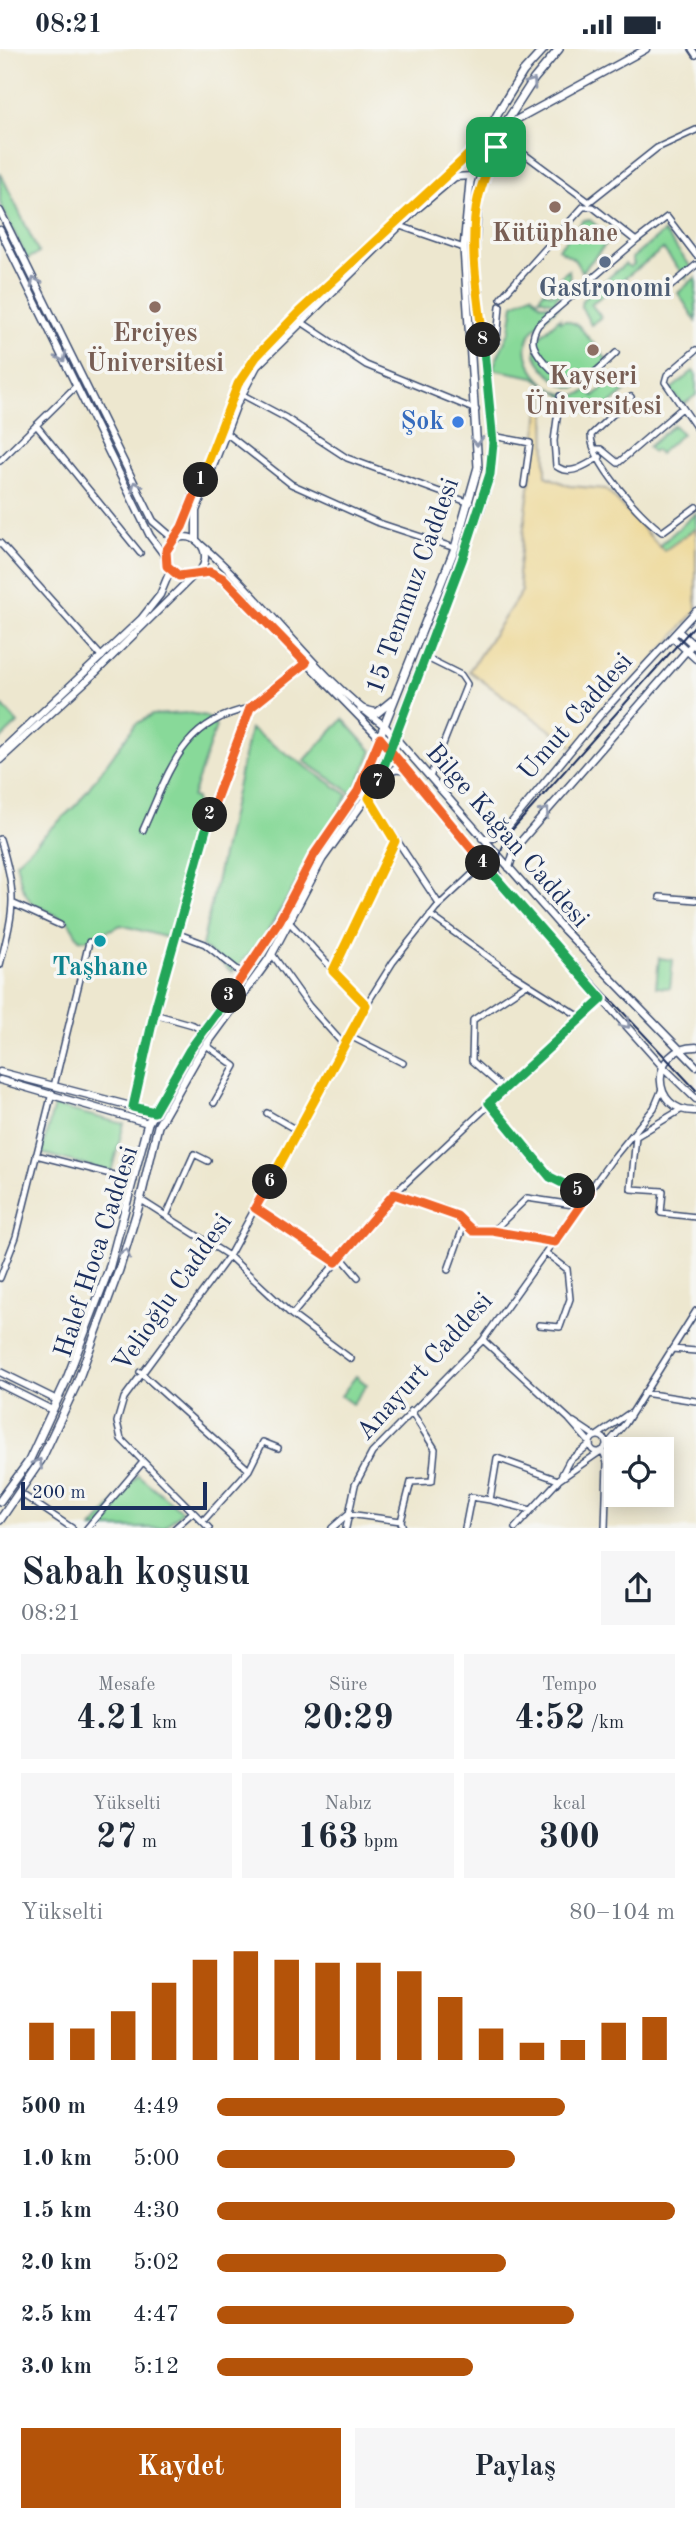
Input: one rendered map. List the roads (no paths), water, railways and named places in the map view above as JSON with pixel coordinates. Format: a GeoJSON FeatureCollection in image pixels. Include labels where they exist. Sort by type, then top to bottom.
{"type":"FeatureCollection","features":[{"type":"Feature","properties":{"kind":"main road","name":"15 Temmuz Caddesi"},"geometry":{"type":"LineString","coordinates":[[380,738],[455,548],[470,503],[478,467],[464,248],[472,176],[482,143],[523,72],[544,49]]}},
{"type":"Feature","properties":{"kind":"main road","name":"15 Temmuz Caddesi"},"geometry":{"type":"LineString","coordinates":[[390,750],[480,509],[490,474],[492,436],[474,257],[478,198],[503,127],[534,79],[559,49]]}},
{"type":"Feature","properties":{"kind":"main road"},"geometry":{"type":"LineString","coordinates":[[482,143],[490,143],[496,147]]}},
{"type":"Feature","properties":{"kind":"main road"},"geometry":{"type":"LineString","coordinates":[[472,176],[487,174]]}},
{"type":"Feature","properties":{"kind":"main road"},"geometry":{"type":"LineString","coordinates":[[471,335],[483,334]]}},
{"type":"Feature","properties":{"kind":"main road"},"geometry":{"type":"LineString","coordinates":[[472,348],[484,347]]}},
{"type":"Feature","properties":{"kind":"main road"},"geometry":{"type":"LineString","coordinates":[[361,709],[377,713],[396,697]]}},
{"type":"Feature","properties":{"kind":"main road","name":"Halef Hoca Caddesi"},"geometry":{"type":"LineString","coordinates":[[0,1501],[29,1461],[57,1400],[108,1269],[148,1123],[203,1031],[280,920],[314,855],[358,791],[380,738]]}},
{"type":"Feature","properties":{"kind":"main road","name":"Halef Hoca Caddesi"},"geometry":{"type":"LineString","coordinates":[[0,1520],[41,1460],[77,1383],[120,1270],[141,1200],[158,1126],[206,1045],[272,954],[321,859],[369,798],[390,750]]}},
{"type":"Feature","properties":{"kind":"main road"},"geometry":{"type":"LineString","coordinates":[[376,784],[391,771],[407,770]]}},
{"type":"Feature","properties":{"kind":"street"},"geometry":{"type":"LineString","coordinates":[[503,127],[646,49]]}},
{"type":"Feature","properties":{"kind":"street"},"geometry":{"type":"LineString","coordinates":[[692,49],[696,55]]}},
{"type":"Feature","properties":{"kind":"street"},"geometry":{"type":"LineString","coordinates":[[500,136],[589,202],[656,148],[696,129]]}},
{"type":"Feature","properties":{"kind":"street"},"geometry":{"type":"LineString","coordinates":[[165,556],[168,546],[175,539],[238,384],[250,365],[299,312],[482,143]]}},
{"type":"Feature","properties":{"kind":"street"},"geometry":{"type":"LineString","coordinates":[[0,760],[124,646],[202,568],[205,558],[198,542],[196,511],[241,394],[257,366],[300,321],[455,177],[472,176]]}},
{"type":"Feature","properties":{"kind":"street"},"geometry":{"type":"LineString","coordinates":[[500,297],[586,205],[593,207],[636,241]]}},
{"type":"Feature","properties":{"kind":"street"},"geometry":{"type":"LineString","coordinates":[[0,211],[153,521],[175,539],[186,537],[198,542]]}},
{"type":"Feature","properties":{"kind":"street"},"geometry":{"type":"LineString","coordinates":[[616,353],[582,381],[572,382],[563,378],[538,353],[533,335],[538,325],[667,217],[696,255]]}},
{"type":"Feature","properties":{"kind":"street"},"geometry":{"type":"LineString","coordinates":[[400,226],[464,248]]}},
{"type":"Feature","properties":{"kind":"street"},"geometry":{"type":"LineString","coordinates":[[0,230],[150,536],[165,556],[170,571],[179,576],[194,575]]}},
{"type":"Feature","properties":{"kind":"street"},"geometry":{"type":"LineString","coordinates":[[665,291],[696,265]]}},
{"type":"Feature","properties":{"kind":"street"},"geometry":{"type":"LineString","coordinates":[[484,347],[497,341],[500,306]]}},
{"type":"Feature","properties":{"kind":"street"},"geometry":{"type":"LineString","coordinates":[[300,321],[366,365],[476,410]]}},
{"type":"Feature","properties":{"kind":"street"},"geometry":{"type":"LineString","coordinates":[[483,334],[495,330],[499,324]]}},
{"type":"Feature","properties":{"kind":"street"},"geometry":{"type":"LineString","coordinates":[[696,349],[665,380],[696,427]]}},
{"type":"Feature","properties":{"kind":"street"},"geometry":{"type":"LineString","coordinates":[[0,461],[76,386]]}},
{"type":"Feature","properties":{"kind":"street"},"geometry":{"type":"LineString","coordinates":[[241,394],[286,418],[347,458],[470,503]]}},
{"type":"Feature","properties":{"kind":"street"},"geometry":{"type":"LineString","coordinates":[[561,397],[554,441],[556,466],[575,471],[600,457]]}},
{"type":"Feature","properties":{"kind":"street"},"geometry":{"type":"LineString","coordinates":[[631,397],[592,433],[595,449],[613,481],[660,531],[667,531],[696,506]]}},
{"type":"Feature","properties":{"kind":"street"},"geometry":{"type":"LineString","coordinates":[[595,449],[601,449],[618,463],[682,408]]}},
{"type":"Feature","properties":{"kind":"street"},"geometry":{"type":"LineString","coordinates":[[36,425],[139,553]]}},
{"type":"Feature","properties":{"kind":"street"},"geometry":{"type":"LineString","coordinates":[[226,433],[291,484],[376,522],[455,548]]}},
{"type":"Feature","properties":{"kind":"street"},"geometry":{"type":"LineString","coordinates":[[492,436],[530,443],[524,485]]}},
{"type":"Feature","properties":{"kind":"street","name":"Bilge Kağan Caddesi"},"geometry":{"type":"LineString","coordinates":[[198,542],[361,709],[385,726],[572,939],[696,1066]]}},
{"type":"Feature","properties":{"kind":"street"},"geometry":{"type":"LineString","coordinates":[[0,543],[102,657]]}},
{"type":"Feature","properties":{"kind":"street"},"geometry":{"type":"LineString","coordinates":[[0,752],[102,657],[155,603],[170,571]]}},
{"type":"Feature","properties":{"kind":"street","name":"Bilge Kağan Caddesi"},"geometry":{"type":"LineString","coordinates":[[194,575],[210,572],[224,579],[380,738],[483,864],[663,1067],[696,1099]]}},
{"type":"Feature","properties":{"kind":"street","name":"Umut Caddesi"},"geometry":{"type":"LineString","coordinates":[[482,838],[494,838],[504,831],[600,715],[696,611]]}},
{"type":"Feature","properties":{"kind":"street"},"geometry":{"type":"LineString","coordinates":[[678,631],[695,644]]}},
{"type":"Feature","properties":{"kind":"street"},"geometry":{"type":"LineString","coordinates":[[672,637],[696,659]]}},
{"type":"Feature","properties":{"kind":"street","name":"Umut Caddesi"},"geometry":{"type":"LineString","coordinates":[[509,868],[515,848],[686,650],[695,644]]}},
{"type":"Feature","properties":{"kind":"street"},"geometry":{"type":"LineString","coordinates":[[425,657],[461,675],[467,684],[430,777]]}},
{"type":"Feature","properties":{"kind":"street"},"geometry":{"type":"LineString","coordinates":[[143,829],[182,746],[216,719],[250,708],[306,663]]}},
{"type":"Feature","properties":{"kind":"street"},"geometry":{"type":"LineString","coordinates":[[133,1107],[154,1014],[208,819],[250,708]]}},
{"type":"Feature","properties":{"kind":"street"},"geometry":{"type":"LineString","coordinates":[[369,798],[439,905]]}},
{"type":"Feature","properties":{"kind":"street"},"geometry":{"type":"LineString","coordinates":[[0,839],[11,877],[14,904],[0,965]]}},
{"type":"Feature","properties":{"kind":"street"},"geometry":{"type":"LineString","coordinates":[[333,971],[395,841]]}},
{"type":"Feature","properties":{"kind":"street","name":"Velioğlu Caddesi"},"geometry":{"type":"LineString","coordinates":[[209,1528],[121,1439],[117,1427],[124,1398],[140,1372],[229,1256],[366,1005],[393,962],[439,905],[483,864]]}},
{"type":"Feature","properties":{"kind":"street"},"geometry":{"type":"LineString","coordinates":[[660,897],[696,900]]}},
{"type":"Feature","properties":{"kind":"street"},"geometry":{"type":"LineString","coordinates":[[14,904],[61,925]]}},
{"type":"Feature","properties":{"kind":"street"},"geometry":{"type":"LineString","coordinates":[[430,915],[527,984],[582,1018]]}},
{"type":"Feature","properties":{"kind":"street"},"geometry":{"type":"LineString","coordinates":[[289,922],[366,1005]]}},
{"type":"Feature","properties":{"kind":"street"},"geometry":{"type":"LineString","coordinates":[[176,933],[205,944],[244,975]]}},
{"type":"Feature","properties":{"kind":"street"},"geometry":{"type":"LineString","coordinates":[[0,1277],[16,1237],[89,941]]}},
{"type":"Feature","properties":{"kind":"street"},"geometry":{"type":"LineString","coordinates":[[272,954],[309,1006],[345,1046]]}},
{"type":"Feature","properties":{"kind":"street"},"geometry":{"type":"LineString","coordinates":[[503,1089],[472,1061],[473,1020],[527,984]]}},
{"type":"Feature","properties":{"kind":"street"},"geometry":{"type":"LineString","coordinates":[[292,1315],[394,1194],[602,999]]}},
{"type":"Feature","properties":{"kind":"street"},"geometry":{"type":"LineString","coordinates":[[154,1014],[193,1024],[203,1031]]}},
{"type":"Feature","properties":{"kind":"street"},"geometry":{"type":"LineString","coordinates":[[350,1036],[403,1063]]}},
{"type":"Feature","properties":{"kind":"street"},"geometry":{"type":"LineString","coordinates":[[206,1045],[235,1066],[214,1103]]}},
{"type":"Feature","properties":{"kind":"street"},"geometry":{"type":"LineString","coordinates":[[695,1046],[680,1049],[663,1067],[662,1089],[673,1105],[696,1111]]}},
{"type":"Feature","properties":{"kind":"street"},"geometry":{"type":"LineString","coordinates":[[0,1072],[148,1123]]}},
{"type":"Feature","properties":{"kind":"street"},"geometry":{"type":"LineString","coordinates":[[0,1080],[154,1112]]}},
{"type":"Feature","properties":{"kind":"street","name":"Anayurt Caddesi"},"geometry":{"type":"LineString","coordinates":[[346,1528],[352,1494],[367,1460],[411,1411],[483,1340],[654,1108],[662,1089]]}},
{"type":"Feature","properties":{"kind":"street"},"geometry":{"type":"LineString","coordinates":[[489,1103],[550,1177],[571,1189],[590,1192]]}},
{"type":"Feature","properties":{"kind":"street"},"geometry":{"type":"LineString","coordinates":[[629,1140],[682,1109]]}},
{"type":"Feature","properties":{"kind":"street"},"geometry":{"type":"LineString","coordinates":[[267,1113],[298,1131]]}},
{"type":"Feature","properties":{"kind":"street"},"geometry":{"type":"LineString","coordinates":[[636,1136],[631,1189],[663,1191],[661,1213],[696,1217]]}},
{"type":"Feature","properties":{"kind":"street"},"geometry":{"type":"LineString","coordinates":[[167,1215],[194,1154],[208,1161]]}},
{"type":"Feature","properties":{"kind":"street"},"geometry":{"type":"LineString","coordinates":[[36,1156],[134,1180]]}},
{"type":"Feature","properties":{"kind":"street"},"geometry":{"type":"LineString","coordinates":[[394,1194],[457,1216],[473,1231],[492,1231],[555,1242]]}},
{"type":"Feature","properties":{"kind":"street"},"geometry":{"type":"LineString","coordinates":[[492,1231],[527,1198],[580,1206]]}},
{"type":"Feature","properties":{"kind":"street"},"geometry":{"type":"LineString","coordinates":[[141,1200],[229,1256],[292,1315],[351,1359]]}},
{"type":"Feature","properties":{"kind":"street"},"geometry":{"type":"LineString","coordinates":[[255,1208],[336,1262]]}},
{"type":"Feature","properties":{"kind":"street"},"geometry":{"type":"LineString","coordinates":[[448,1270],[464,1225]]}},
{"type":"Feature","properties":{"kind":"street"},"geometry":{"type":"LineString","coordinates":[[539,1325],[560,1327],[571,1292],[567,1269],[546,1254]]}},
{"type":"Feature","properties":{"kind":"street"},"geometry":{"type":"LineString","coordinates":[[341,1257],[358,1277]]}},
{"type":"Feature","properties":{"kind":"street"},"geometry":{"type":"LineString","coordinates":[[516,1528],[559,1480],[603,1450],[644,1393],[696,1311]]}},
{"type":"Feature","properties":{"kind":"street"},"geometry":{"type":"LineString","coordinates":[[483,1340],[569,1419],[594,1451],[603,1450]]}},
{"type":"Feature","properties":{"kind":"street"},"geometry":{"type":"LineString","coordinates":[[672,1349],[696,1351]]}},
{"type":"Feature","properties":{"kind":"street"},"geometry":{"type":"LineString","coordinates":[[0,1372],[57,1400]]}},
{"type":"Feature","properties":{"kind":"street"},"geometry":{"type":"LineString","coordinates":[[140,1372],[248,1470]]}},
{"type":"Feature","properties":{"kind":"street"},"geometry":{"type":"LineString","coordinates":[[0,1384],[52,1410]]}},
{"type":"Feature","properties":{"kind":"street"},"geometry":{"type":"LineString","coordinates":[[644,1393],[696,1401]]}},
{"type":"Feature","properties":{"kind":"street"},"geometry":{"type":"LineString","coordinates":[[559,1480],[569,1461],[635,1406]]}},
{"type":"Feature","properties":{"kind":"street"},"geometry":{"type":"LineString","coordinates":[[332,1528],[348,1514],[402,1524],[411,1482],[432,1481],[435,1449],[411,1411]]}},
{"type":"Feature","properties":{"kind":"street"},"geometry":{"type":"LineString","coordinates":[[569,1419],[604,1438],[603,1450],[607,1463],[604,1528]]}},
{"type":"Feature","properties":{"kind":"street"},"geometry":{"type":"LineString","coordinates":[[202,1521],[248,1470],[263,1442],[278,1448]]}},
{"type":"Feature","properties":{"kind":"street"},"geometry":{"type":"LineString","coordinates":[[490,1500],[497,1458],[559,1480]]}},
{"type":"Feature","properties":{"kind":"street"},"geometry":{"type":"LineString","coordinates":[[87,1528],[143,1462]]}},
{"type":"Feature","properties":{"kind":"street"},"geometry":{"type":"LineString","coordinates":[[20,1493],[72,1528]]}},
{"type":"Feature","properties":{"kind":"street"},"geometry":{"type":"LineString","coordinates":[[465,1528],[471,1497],[531,1510]]}},
{"type":"Feature","properties":{"kind":"street"},"geometry":{"type":"LineString","coordinates":[[175,1528],[193,1512]]}},
{"type":"Feature","properties":{"kind":"tram line"},"geometry":{"type":"LineString","coordinates":[[696,624],[512,830],[503,845],[500,861],[502,878],[511,893],[696,1090]]}},
{"type":"Feature","properties":{"kind":"place","name":"Kütüphane"},"geometry":{"type":"Point","coordinates":[555,207]}},
{"type":"Feature","properties":{"kind":"place","name":"Gastronomi"},"geometry":{"type":"Point","coordinates":[605,262]}},
{"type":"Feature","properties":{"kind":"place","name":"Erciyes Üniversitesi"},"geometry":{"type":"Point","coordinates":[155,307]}},
{"type":"Feature","properties":{"kind":"place","name":"Kayseri Üniversitesi"},"geometry":{"type":"Point","coordinates":[593,350]}},
{"type":"Feature","properties":{"kind":"place","name":"Şok"},"geometry":{"type":"Point","coordinates":[458,422]}},
{"type":"Feature","properties":{"kind":"place","name":"Taşhane"},"geometry":{"type":"Point","coordinates":[100,941]}}]}
